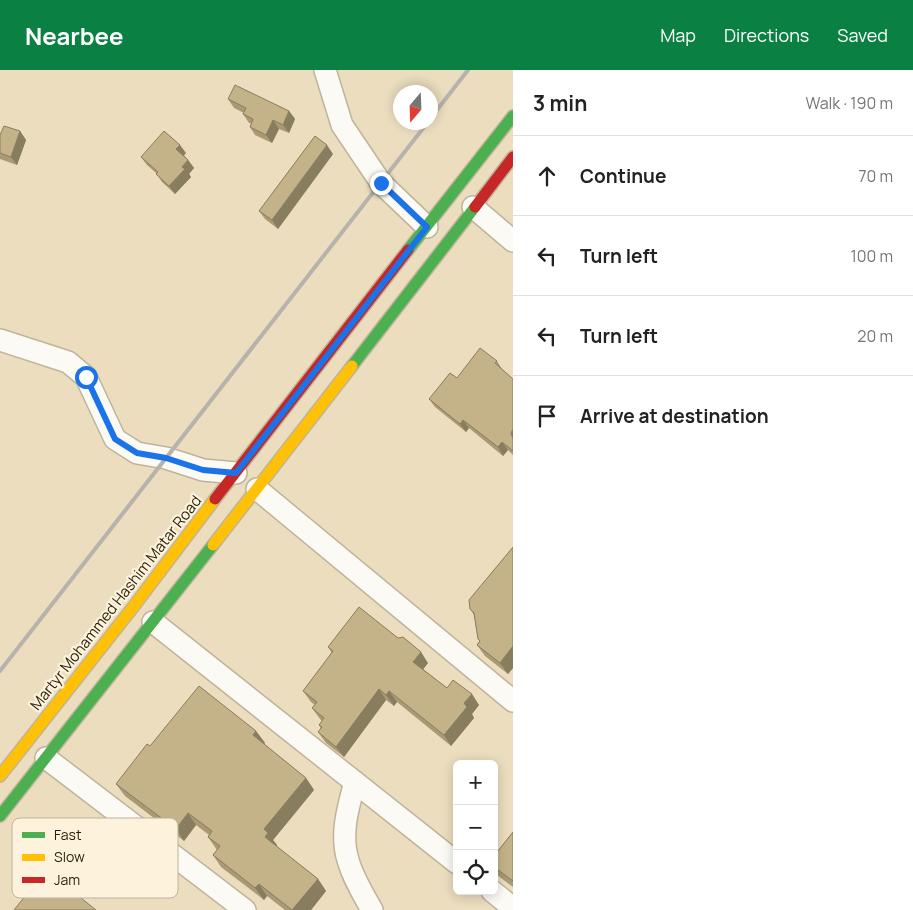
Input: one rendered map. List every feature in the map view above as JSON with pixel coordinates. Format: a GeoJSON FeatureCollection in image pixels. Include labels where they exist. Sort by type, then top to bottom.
{"type":"FeatureCollection","features":[{"type":"Feature","properties":{"kind":"main road","name":"Martyr Mohammed Hashim Matar Road"},"geometry":{"type":"LineString","coordinates":[[0,776],[513,116]]}},
{"type":"Feature","properties":{"kind":"main road"},"geometry":{"type":"LineString","coordinates":[[0,816],[257,489],[513,157]]}},
{"type":"Feature","properties":{"kind":"street"},"geometry":{"type":"LineString","coordinates":[[325,70],[342,125],[381,183],[427,227]]}},
{"type":"Feature","properties":{"kind":"street"},"geometry":{"type":"LineString","coordinates":[[473,207],[513,242]]}},
{"type":"Feature","properties":{"kind":"street"},"geometry":{"type":"LineString","coordinates":[[0,340],[68,362],[86,377],[115,439],[137,453],[166,458],[203,470],[236,473]]}},
{"type":"Feature","properties":{"kind":"street"},"geometry":{"type":"LineString","coordinates":[[257,489],[513,701]]}},
{"type":"Feature","properties":{"kind":"street"},"geometry":{"type":"LineString","coordinates":[[153,622],[453,860]]}},
{"type":"Feature","properties":{"kind":"street"},"geometry":{"type":"LineString","coordinates":[[46,758],[125,818]]}},
{"type":"Feature","properties":{"kind":"street"},"geometry":{"type":"LineString","coordinates":[[355,782],[346,826],[347,859],[372,910]]}},
{"type":"Feature","properties":{"kind":"street"},"geometry":{"type":"LineString","coordinates":[[178,859],[245,910]]}},
{"type":"Feature","properties":{"kind":"street"},"geometry":{"type":"LineString","coordinates":[[497,895],[513,908]]}},
{"type":"Feature","properties":{"kind":"building"},"geometry":{"type":"Polygon","coordinates":[[[235,85],[289,111],[283,125],[273,120],[266,135],[250,127],[253,119],[243,114],[246,108],[228,99],[235,85]]]}},
{"type":"Feature","properties":{"kind":"building"},"geometry":{"type":"Polygon","coordinates":[[[4,126],[20,131],[11,157],[0,153],[0,135],[4,126]]]}},
{"type":"Feature","properties":{"kind":"building"},"geometry":{"type":"Polygon","coordinates":[[[164,131],[180,145],[176,149],[188,160],[182,167],[185,169],[169,186],[156,174],[158,172],[141,157],[164,131]]]}},
{"type":"Feature","properties":{"kind":"building"},"geometry":{"type":"Polygon","coordinates":[[[315,136],[327,145],[272,220],[259,211],[315,136]]]}},
{"type":"Feature","properties":{"kind":"building"},"geometry":{"type":"Polygon","coordinates":[[[480,348],[497,361],[495,363],[513,379],[513,429],[511,433],[513,451],[502,442],[498,447],[463,420],[460,424],[429,399],[450,373],[457,378],[480,348]]]}},
{"type":"Feature","properties":{"kind":"building"},"geometry":{"type":"Polygon","coordinates":[[[513,547],[513,646],[500,663],[477,645],[480,641],[469,600],[513,547]]]}},
{"type":"Feature","properties":{"kind":"building"},"geometry":{"type":"Polygon","coordinates":[[[359,607],[398,638],[403,637],[421,652],[413,662],[447,688],[453,680],[472,694],[464,703],[467,707],[444,735],[389,691],[386,695],[379,689],[336,747],[318,732],[322,727],[319,725],[324,718],[312,708],[317,702],[303,691],[333,651],[328,647],[359,607]]]}},
{"type":"Feature","properties":{"kind":"building"},"geometry":{"type":"Polygon","coordinates":[[[199,686],[256,731],[253,735],[306,778],[264,829],[268,833],[265,837],[318,879],[292,910],[259,884],[255,888],[213,855],[220,846],[208,837],[212,831],[188,813],[178,826],[178,818],[161,818],[116,784],[147,744],[150,746],[199,686]]]}},
{"type":"Feature","properties":{"kind":"building"},"geometry":{"type":"Polygon","coordinates":[[[513,832],[513,881],[498,870],[498,851],[513,832]]]}},
{"type":"Feature","properties":{"kind":"building"},"geometry":{"type":"Polygon","coordinates":[[[24,898],[81,898],[96,910],[14,910],[24,898]]]}},
{"type":"Feature","properties":{"kind":"railway"},"geometry":{"type":"LineString","coordinates":[[438,109],[468,70]]}},
{"type":"Feature","properties":{"kind":"railway"},"geometry":{"type":"LineString","coordinates":[[0,671],[422,130]]}},
{"type":"Feature","properties":{"kind":"traffic: fast"},"geometry":{"type":"LineString","coordinates":[[408,250],[513,116]]}},
{"type":"Feature","properties":{"kind":"traffic: fast"},"geometry":{"type":"LineString","coordinates":[[352,366],[475,207]]}},
{"type":"Feature","properties":{"kind":"traffic: fast"},"geometry":{"type":"LineString","coordinates":[[0,816],[213,545]]}},
{"type":"Feature","properties":{"kind":"traffic: slow"},"geometry":{"type":"LineString","coordinates":[[213,545],[352,366]]}},
{"type":"Feature","properties":{"kind":"traffic: slow"},"geometry":{"type":"LineString","coordinates":[[0,776],[134,606],[215,499]]}},
{"type":"Feature","properties":{"kind":"traffic: jam"},"geometry":{"type":"LineString","coordinates":[[475,207],[513,157]]}},
{"type":"Feature","properties":{"kind":"traffic: jam"},"geometry":{"type":"LineString","coordinates":[[215,499],[408,250]]}},
{"type":"Feature","properties":{"kind":"route"},"geometry":{"type":"LineString","coordinates":[[86,377],[100,403],[115,439],[137,453],[166,458],[203,470],[236,473],[293,397],[427,227],[381,183]]}}]}
